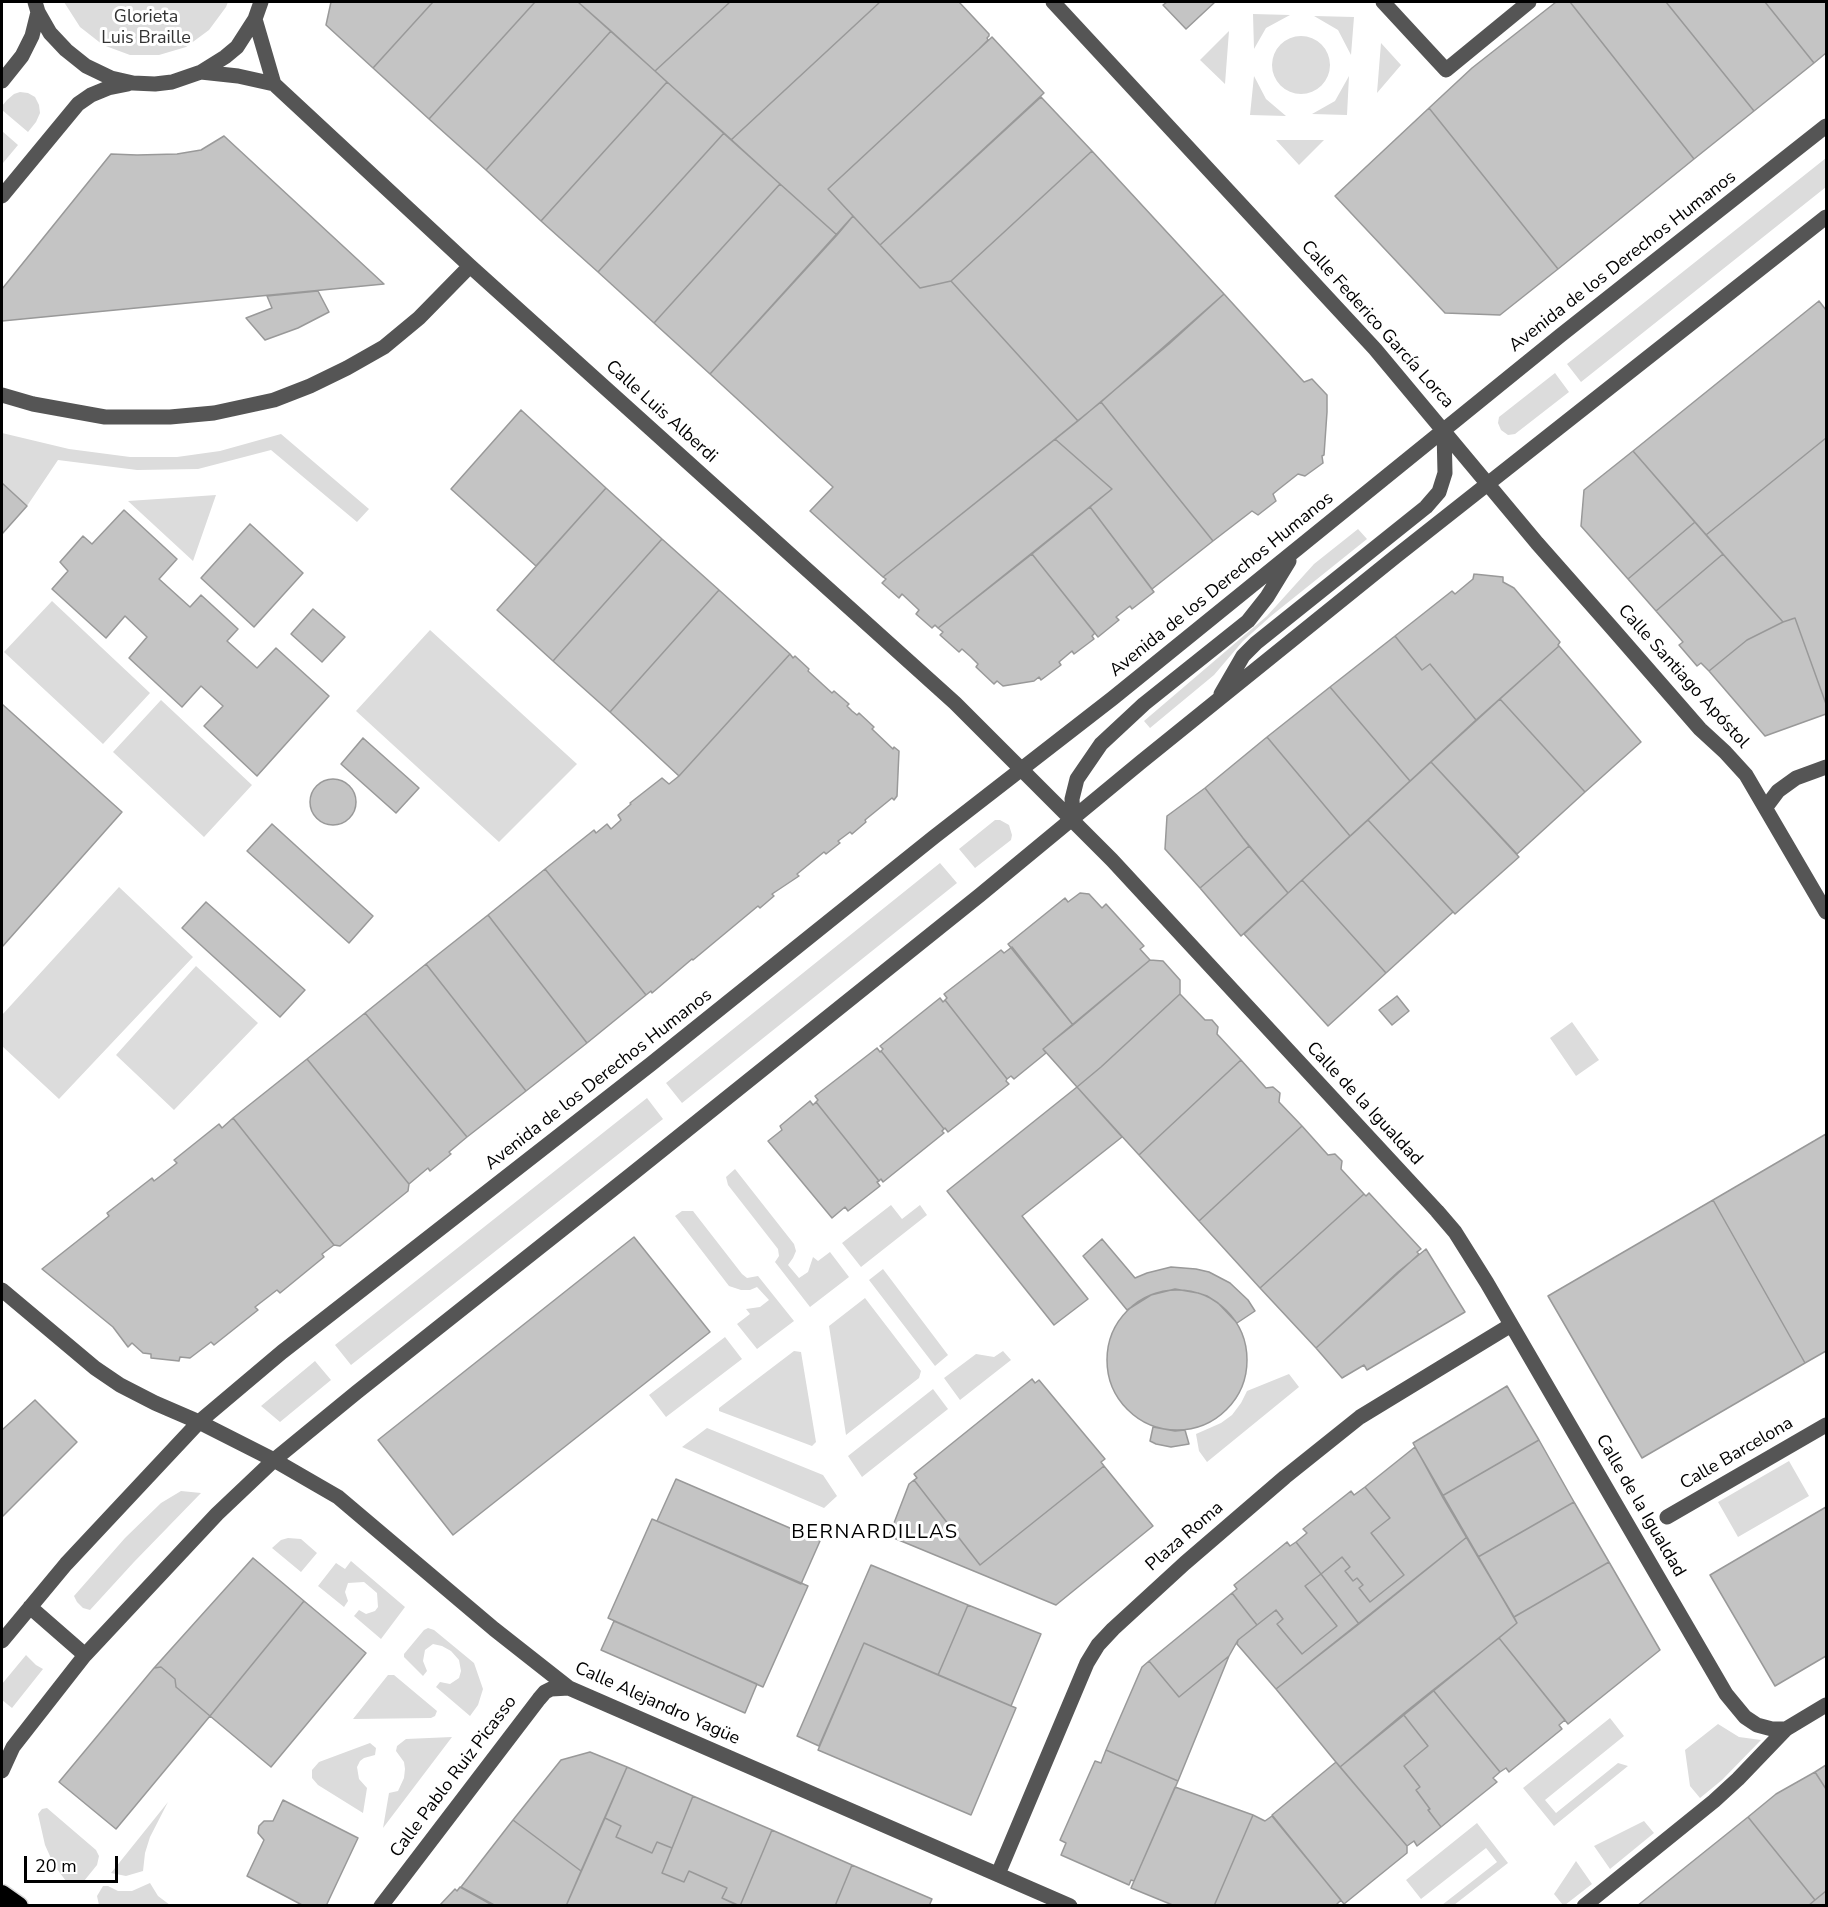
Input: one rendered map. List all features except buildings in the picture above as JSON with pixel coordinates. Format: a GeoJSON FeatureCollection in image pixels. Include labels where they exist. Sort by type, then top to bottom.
{"type":"FeatureCollection","features":[{"type":"Feature","properties":{"kind":"highway"},"geometry":{"type":"LineString","coordinates":[[2,1894],[18,1905]]}},
{"type":"Feature","properties":{"kind":"street"},"geometry":{"type":"LineString","coordinates":[[36,7],[50,33],[86,66],[111,78],[133,83],[155,84],[172,82],[201,72],[237,47],[255,19],[261,2]]}},
{"type":"Feature","properties":{"kind":"street","name":"Calle Federico García Lorca"},"geometry":{"type":"LineString","coordinates":[[1053,2],[1375,349],[1444,430],[1445,473],[1439,492],[1426,507],[1256,643],[1243,656],[1218,700]]}},
{"type":"Feature","properties":{"kind":"street"},"geometry":{"type":"LineString","coordinates":[[1383,2],[1446,70],[1529,2]]}},
{"type":"Feature","properties":{"kind":"street"},"geometry":{"type":"LineString","coordinates":[[2,81],[22,56],[32,36],[36,7]]}},
{"type":"Feature","properties":{"kind":"street"},"geometry":{"type":"LineString","coordinates":[[201,72],[238,76],[274,84],[255,19]]}},
{"type":"Feature","properties":{"kind":"street"},"geometry":{"type":"LineString","coordinates":[[2,196],[78,104],[91,95],[108,88],[133,83]]}},
{"type":"Feature","properties":{"kind":"street","name":"Calle Luis Alberdi"},"geometry":{"type":"LineString","coordinates":[[274,84],[470,266],[956,703],[1022,769]]}},
{"type":"Feature","properties":{"kind":"street","name":"Avenida de los Derechos Humanos"},"geometry":{"type":"LineString","coordinates":[[2,1641],[66,1564],[199,1422],[309,1331],[651,1064],[1294,552],[1570,328],[1827,126]]}},
{"type":"Feature","properties":{"kind":"street"},"geometry":{"type":"LineString","coordinates":[[2,1771],[13,1746],[85,1655],[218,1514],[274,1460],[1073,820],[1218,700],[1827,217]]}},
{"type":"Feature","properties":{"kind":"street"},"geometry":{"type":"LineString","coordinates":[[2,396],[105,417],[170,417],[214,413],[273,400],[310,386],[384,347],[419,318],[470,266]]}},
{"type":"Feature","properties":{"kind":"street"},"geometry":{"type":"LineString","coordinates":[[1444,430],[1489,484]]}},
{"type":"Feature","properties":{"kind":"street","name":"Calle Santiago Apóstol"},"geometry":{"type":"LineString","coordinates":[[1489,484],[1550,558],[1700,729],[1746,775],[1827,912]]}},
{"type":"Feature","properties":{"kind":"street"},"geometry":{"type":"LineString","coordinates":[[1073,820],[1072,799],[1077,779],[1101,744],[1144,704],[1248,621],[1267,597],[1294,552]]}},
{"type":"Feature","properties":{"kind":"street"},"geometry":{"type":"LineString","coordinates":[[1766,807],[1778,791],[1796,778],[1827,767]]}},
{"type":"Feature","properties":{"kind":"street"},"geometry":{"type":"LineString","coordinates":[[1022,769],[1073,820]]}},
{"type":"Feature","properties":{"kind":"street","name":"Calle de la Igualdad"},"geometry":{"type":"LineString","coordinates":[[1073,820],[1455,1232],[1730,1700],[1745,1717],[1757,1725],[1772,1729],[1786,1729]]}},
{"type":"Feature","properties":{"kind":"street"},"geometry":{"type":"LineString","coordinates":[[2,1290],[95,1368],[120,1385],[274,1460]]}},
{"type":"Feature","properties":{"kind":"street","name":"Plaza Roma"},"geometry":{"type":"LineString","coordinates":[[998,1874],[1087,1663],[1098,1645],[1176,1570],[1285,1477],[1360,1418],[1511,1325]]}},
{"type":"Feature","properties":{"kind":"street","name":"Calle Barcelona"},"geometry":{"type":"LineString","coordinates":[[1667,1517],[1827,1425]]}},
{"type":"Feature","properties":{"kind":"street","name":"Calle Alejandro Yagüe"},"geometry":{"type":"LineString","coordinates":[[274,1460],[338,1497],[503,1637],[569,1688],[1070,1905]]}},
{"type":"Feature","properties":{"kind":"street"},"geometry":{"type":"LineString","coordinates":[[30,1607],[85,1655]]}},
{"type":"Feature","properties":{"kind":"street","name":"Calle Pablo Ruiz Picasso"},"geometry":{"type":"LineString","coordinates":[[381,1905],[544,1692],[551,1689],[569,1688]]}},
{"type":"Feature","properties":{"kind":"street"},"geometry":{"type":"LineString","coordinates":[[1584,1905],[1714,1801],[1786,1729],[1827,1705]]}},
{"type":"Feature","properties":{"kind":"green space","name":"Glorieta Luis Braille"},"geometry":{"type":"Polygon","coordinates":[[[64,2],[228,2],[209,30],[186,47],[159,55],[130,55],[103,45],[80,27],[64,2]]]}},
{"type":"Feature","properties":{"kind":"green space"},"geometry":{"type":"Polygon","coordinates":[[[1253,14],[1290,15],[1266,28],[1254,49],[1253,14]]]}},
{"type":"Feature","properties":{"kind":"green space"},"geometry":{"type":"Polygon","coordinates":[[[1314,16],[1354,17],[1351,55],[1338,30],[1314,16]]]}},
{"type":"Feature","properties":{"kind":"green space"},"geometry":{"type":"Polygon","coordinates":[[[1229,31],[1225,84],[1200,60],[1229,31]]]}},
{"type":"Feature","properties":{"kind":"green space"},"geometry":{"type":"Polygon","coordinates":[[[1301,36],[1312,38],[1325,49],[1330,65],[1328,76],[1317,89],[1301,94],[1290,92],[1277,81],[1272,65],[1274,54],[1285,41],[1301,36]]]}},
{"type":"Feature","properties":{"kind":"green space"},"geometry":{"type":"Polygon","coordinates":[[[1381,43],[1401,65],[1377,93],[1381,43]]]}},
{"type":"Feature","properties":{"kind":"green space"},"geometry":{"type":"Polygon","coordinates":[[[1254,76],[1266,99],[1286,116],[1250,115],[1254,76]]]}},
{"type":"Feature","properties":{"kind":"green space"},"geometry":{"type":"Polygon","coordinates":[[[1349,76],[1347,115],[1312,114],[1335,101],[1349,76]]]}},
{"type":"Feature","properties":{"kind":"green space"},"geometry":{"type":"Polygon","coordinates":[[[20,92],[35,97],[39,105],[40,113],[28,132],[2,110],[7,100],[20,92]]]}},
{"type":"Feature","properties":{"kind":"green space"},"geometry":{"type":"Polygon","coordinates":[[[2,131],[18,145],[3,163],[2,157],[2,131]]]}},
{"type":"Feature","properties":{"kind":"green space"},"geometry":{"type":"Polygon","coordinates":[[[1276,140],[1324,140],[1299,165],[1276,140]]]}},
{"type":"Feature","properties":{"kind":"green space"},"geometry":{"type":"Polygon","coordinates":[[[1826,158],[1826,187],[1581,382],[1567,364],[1826,158]]]}},
{"type":"Feature","properties":{"kind":"green space"},"geometry":{"type":"Polygon","coordinates":[[[1555,373],[1569,392],[1515,434],[1508,435],[1501,430],[1498,423],[1499,417],[1555,373]]]}},
{"type":"Feature","properties":{"kind":"green space"},"geometry":{"type":"Polygon","coordinates":[[[2,433],[69,449],[130,457],[177,457],[220,451],[281,434],[369,509],[357,522],[271,450],[198,469],[137,470],[58,460],[27,506],[2,483],[2,433]]]}},
{"type":"Feature","properties":{"kind":"green space"},"geometry":{"type":"Polygon","coordinates":[[[216,495],[193,561],[128,501],[173,498],[216,495]]]}},
{"type":"Feature","properties":{"kind":"green space"},"geometry":{"type":"Polygon","coordinates":[[[1358,529],[1367,539],[1271,616],[1243,641],[1214,675],[1150,728],[1144,721],[1267,616],[1314,564],[1358,529]]]}},
{"type":"Feature","properties":{"kind":"green space"},"geometry":{"type":"Polygon","coordinates":[[[52,601],[150,693],[103,744],[4,652],[52,601]]]}},
{"type":"Feature","properties":{"kind":"green space"},"geometry":{"type":"Polygon","coordinates":[[[430,630],[577,764],[499,842],[356,711],[430,630]]]}},
{"type":"Feature","properties":{"kind":"green space"},"geometry":{"type":"Polygon","coordinates":[[[161,700],[252,785],[204,837],[113,752],[161,700]]]}},
{"type":"Feature","properties":{"kind":"green space"},"geometry":{"type":"Polygon","coordinates":[[[995,820],[1009,825],[1011,840],[975,868],[959,849],[995,820]]]}},
{"type":"Feature","properties":{"kind":"green space"},"geometry":{"type":"Polygon","coordinates":[[[940,863],[957,883],[682,1103],[666,1083],[940,863]]]}},
{"type":"Feature","properties":{"kind":"green space"},"geometry":{"type":"Polygon","coordinates":[[[119,887],[193,957],[59,1099],[2,1046],[2,1015],[119,887]]]}},
{"type":"Feature","properties":{"kind":"green space"},"geometry":{"type":"Polygon","coordinates":[[[196,966],[258,1023],[174,1110],[116,1055],[196,966]]]}},
{"type":"Feature","properties":{"kind":"green space"},"geometry":{"type":"Polygon","coordinates":[[[1572,1022],[1599,1060],[1576,1076],[1550,1038],[1572,1022]]]}},
{"type":"Feature","properties":{"kind":"green space"},"geometry":{"type":"Polygon","coordinates":[[[647,1098],[663,1119],[351,1365],[335,1345],[647,1098]]]}},
{"type":"Feature","properties":{"kind":"green space"},"geometry":{"type":"Polygon","coordinates":[[[735,1169],[794,1244],[796,1251],[788,1265],[799,1278],[808,1272],[813,1257],[818,1261],[830,1252],[849,1277],[810,1307],[775,1262],[779,1256],[778,1249],[728,1185],[726,1177],[735,1169]]]}},
{"type":"Feature","properties":{"kind":"green space"},"geometry":{"type":"Polygon","coordinates":[[[891,1205],[902,1219],[920,1205],[927,1215],[861,1267],[842,1243],[891,1205]]]}},
{"type":"Feature","properties":{"kind":"green space"},"geometry":{"type":"Polygon","coordinates":[[[682,1211],[693,1211],[742,1274],[747,1278],[758,1276],[794,1321],[757,1349],[737,1324],[750,1314],[746,1309],[760,1307],[769,1300],[757,1287],[741,1290],[729,1286],[675,1216],[682,1211]]]}},
{"type":"Feature","properties":{"kind":"green space"},"geometry":{"type":"Polygon","coordinates":[[[883,1269],[948,1355],[935,1366],[869,1280],[883,1269]]]}},
{"type":"Feature","properties":{"kind":"green space"},"geometry":{"type":"Polygon","coordinates":[[[865,1298],[921,1371],[919,1378],[846,1435],[829,1326],[865,1298]]]}},
{"type":"Feature","properties":{"kind":"green space"},"geometry":{"type":"Polygon","coordinates":[[[725,1337],[742,1359],[666,1417],[649,1395],[725,1337]]]}},
{"type":"Feature","properties":{"kind":"green space"},"geometry":{"type":"Polygon","coordinates":[[[794,1351],[801,1352],[816,1442],[812,1446],[719,1411],[719,1408],[794,1351]]]}},
{"type":"Feature","properties":{"kind":"green space"},"geometry":{"type":"Polygon","coordinates":[[[1003,1351],[1011,1360],[960,1400],[944,1378],[976,1354],[994,1357],[1003,1351]]]}},
{"type":"Feature","properties":{"kind":"green space"},"geometry":{"type":"Polygon","coordinates":[[[315,1361],[331,1380],[280,1422],[261,1406],[315,1361]]]}},
{"type":"Feature","properties":{"kind":"green space"},"geometry":{"type":"Polygon","coordinates":[[[1289,1374],[1299,1387],[1207,1462],[1199,1451],[1196,1434],[1221,1423],[1232,1415],[1247,1391],[1289,1374]]]}},
{"type":"Feature","properties":{"kind":"green space"},"geometry":{"type":"Polygon","coordinates":[[[933,1389],[948,1409],[862,1477],[848,1456],[933,1389]]]}},
{"type":"Feature","properties":{"kind":"green space"},"geometry":{"type":"Polygon","coordinates":[[[707,1428],[823,1475],[837,1496],[824,1508],[682,1447],[707,1428]]]}},
{"type":"Feature","properties":{"kind":"green space"},"geometry":{"type":"Polygon","coordinates":[[[1789,1461],[1809,1496],[1738,1537],[1718,1502],[1789,1461]]]}},
{"type":"Feature","properties":{"kind":"green space"},"geometry":{"type":"Polygon","coordinates":[[[181,1491],[201,1493],[90,1610],[83,1608],[74,1596],[125,1538],[161,1503],[181,1491]]]}},
{"type":"Feature","properties":{"kind":"green space"},"geometry":{"type":"Polygon","coordinates":[[[301,1539],[317,1553],[301,1572],[272,1548],[281,1540],[301,1539]]]}},
{"type":"Feature","properties":{"kind":"green space"},"geometry":{"type":"Polygon","coordinates":[[[351,1561],[405,1607],[381,1639],[354,1616],[359,1610],[366,1614],[375,1611],[378,1607],[377,1593],[370,1587],[364,1582],[348,1583],[345,1592],[348,1601],[344,1607],[318,1586],[336,1563],[345,1569],[351,1561]]]}},
{"type":"Feature","properties":{"kind":"green space"},"geometry":{"type":"Polygon","coordinates":[[[428,1628],[434,1630],[474,1663],[483,1689],[478,1705],[470,1716],[436,1687],[440,1682],[450,1684],[459,1678],[461,1671],[459,1660],[451,1651],[433,1644],[425,1650],[423,1661],[427,1671],[423,1676],[404,1657],[404,1654],[428,1628]]]}},
{"type":"Feature","properties":{"kind":"green space"},"geometry":{"type":"Polygon","coordinates":[[[26,1655],[43,1669],[12,1708],[2,1700],[2,1684],[26,1655]]]}},
{"type":"Feature","properties":{"kind":"green space"},"geometry":{"type":"Polygon","coordinates":[[[388,1675],[394,1675],[437,1711],[435,1716],[431,1718],[353,1719],[388,1675]]]}},
{"type":"Feature","properties":{"kind":"green space"},"geometry":{"type":"Polygon","coordinates":[[[1610,1718],[1624,1736],[1545,1800],[1556,1813],[1618,1763],[1628,1766],[1554,1826],[1523,1788],[1610,1718]]]}},
{"type":"Feature","properties":{"kind":"green space"},"geometry":{"type":"Polygon","coordinates":[[[1718,1724],[1739,1737],[1761,1740],[1722,1780],[1700,1798],[1690,1786],[1685,1750],[1718,1724]]]}},
{"type":"Feature","properties":{"kind":"green space"},"geometry":{"type":"Polygon","coordinates":[[[452,1737],[383,1828],[389,1793],[398,1791],[404,1778],[404,1762],[396,1751],[397,1746],[406,1739],[452,1737]]]}},
{"type":"Feature","properties":{"kind":"green space"},"geometry":{"type":"Polygon","coordinates":[[[370,1743],[376,1748],[375,1755],[364,1758],[357,1767],[359,1779],[367,1788],[363,1813],[318,1785],[312,1778],[312,1770],[319,1762],[370,1743]]]}},
{"type":"Feature","properties":{"kind":"green space"},"geometry":{"type":"Polygon","coordinates":[[[168,1802],[150,1837],[143,1871],[126,1876],[111,1873],[168,1802]]]}},
{"type":"Feature","properties":{"kind":"green space"},"geometry":{"type":"Polygon","coordinates":[[[47,1808],[96,1850],[99,1856],[97,1865],[84,1881],[74,1883],[66,1881],[54,1865],[45,1845],[38,1814],[42,1809],[47,1808]]]}},
{"type":"Feature","properties":{"kind":"green space"},"geometry":{"type":"Polygon","coordinates":[[[1644,1821],[1654,1833],[1610,1869],[1594,1846],[1644,1821]]]}},
{"type":"Feature","properties":{"kind":"green space"},"geometry":{"type":"Polygon","coordinates":[[[1477,1823],[1508,1863],[1454,1905],[1442,1905],[1497,1862],[1486,1848],[1421,1899],[1406,1880],[1477,1823]]]}},
{"type":"Feature","properties":{"kind":"green space"},"geometry":{"type":"Polygon","coordinates":[[[1576,1861],[1592,1884],[1563,1905],[1554,1894],[1576,1861]]]}},
{"type":"Feature","properties":{"kind":"green space"},"geometry":{"type":"Polygon","coordinates":[[[150,1883],[158,1896],[170,1905],[99,1905],[97,1896],[103,1886],[118,1891],[132,1891],[150,1883]]]}},
{"type":"Feature","properties":{"kind":"district","name":"BERNARDILLAS"},"geometry":{"type":"Point","coordinates":[875,1533]}}]}
